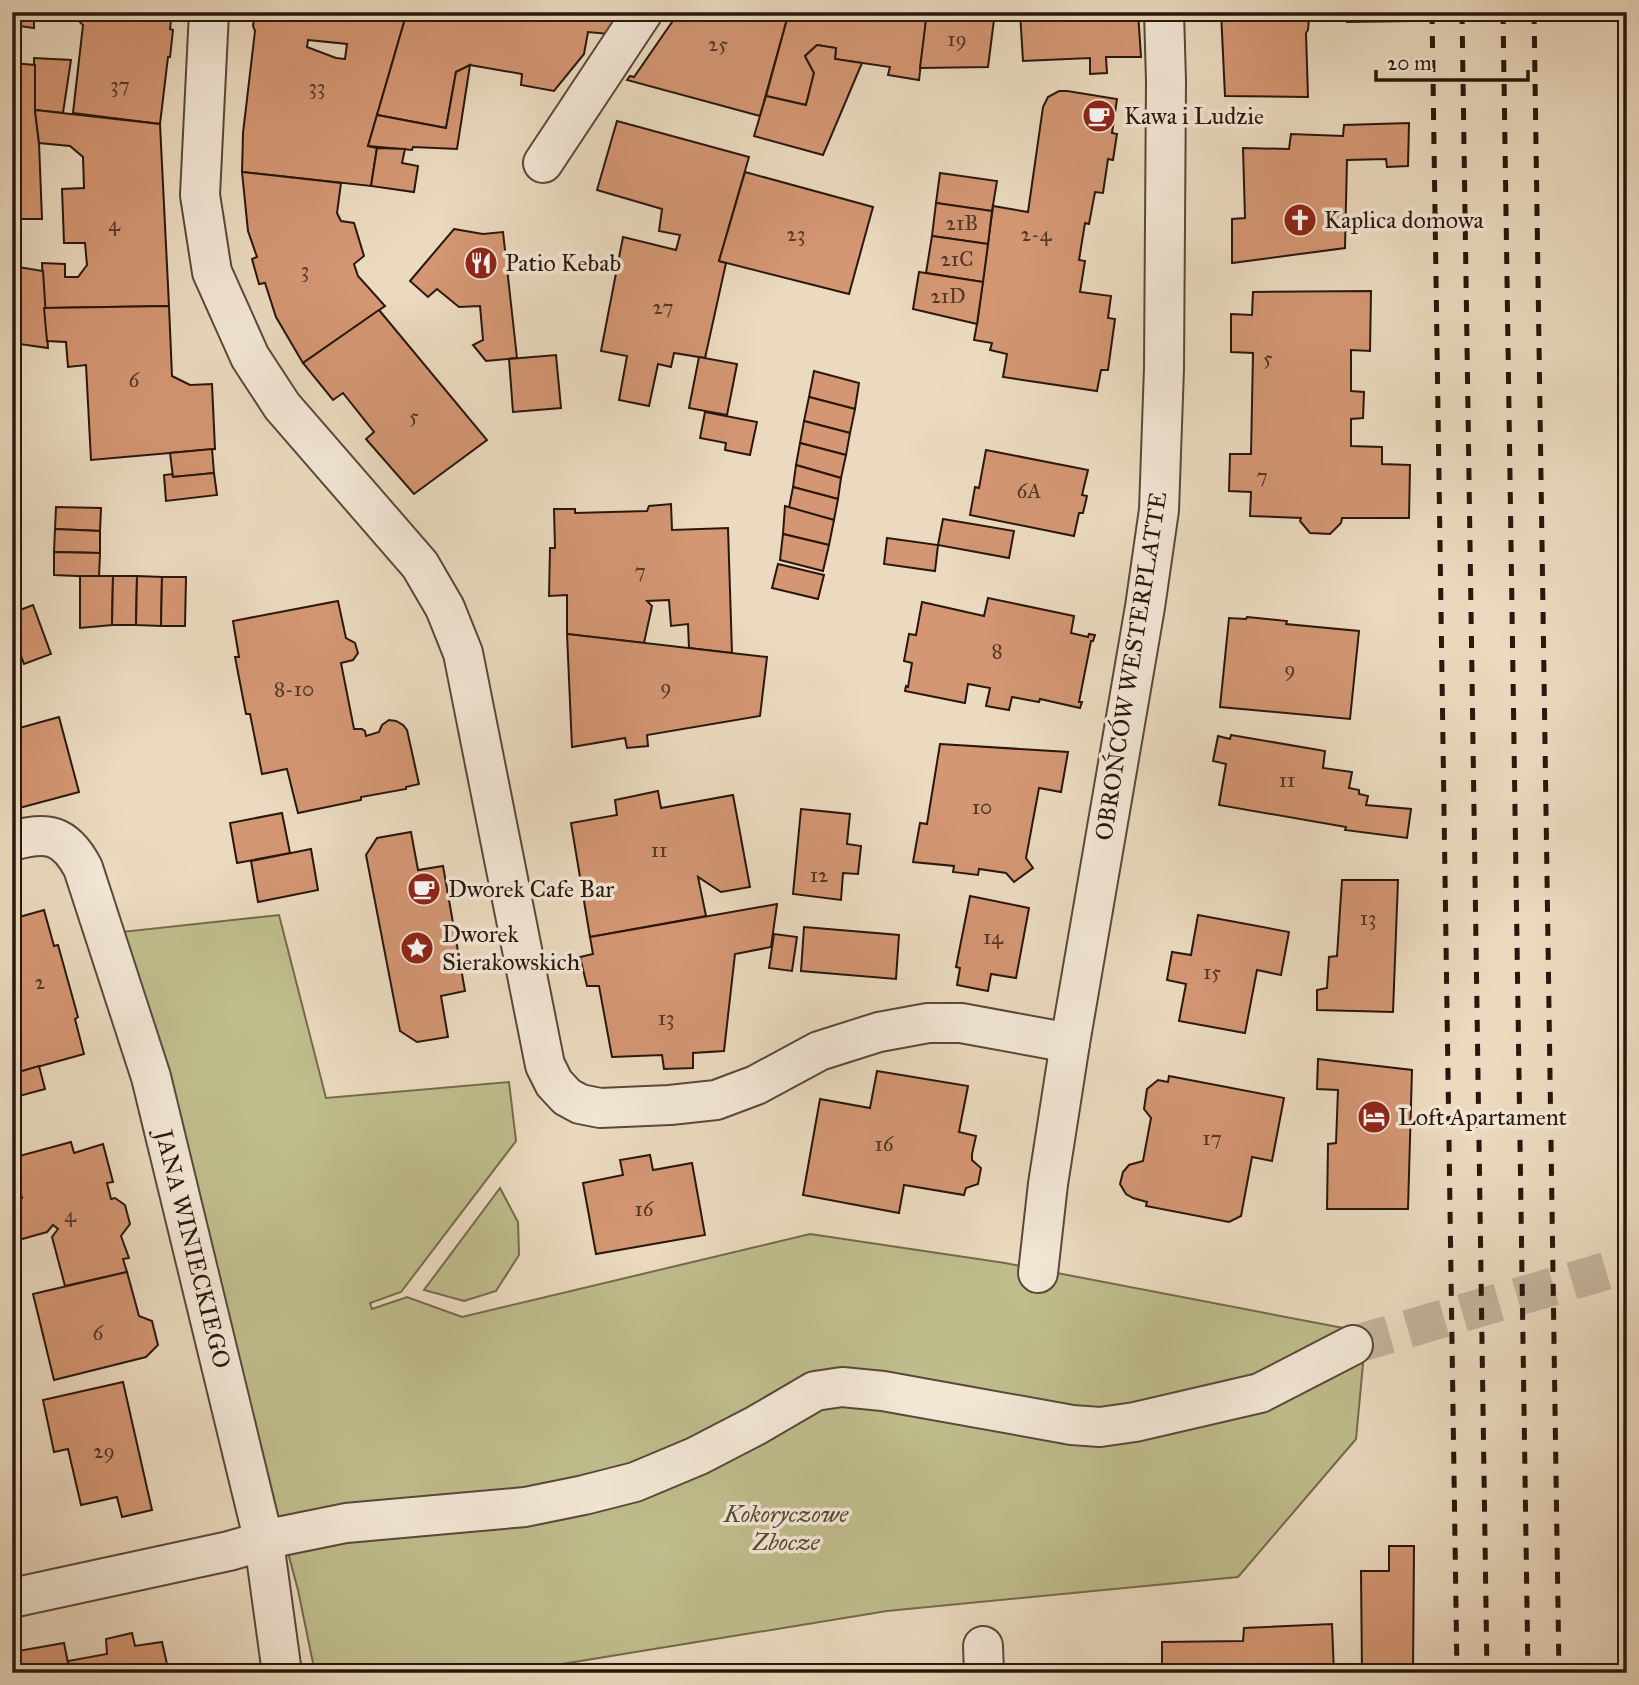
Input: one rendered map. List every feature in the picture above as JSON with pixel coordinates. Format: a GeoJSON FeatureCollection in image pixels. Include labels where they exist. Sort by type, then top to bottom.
{"type":"FeatureCollection","features":[{"type":"Feature","properties":{"kind":"street"},"geometry":{"type":"LineString","coordinates":[[209,12],[200,195],[212,272],[250,357],[282,406],[420,565],[445,608],[463,653],[545,1065],[554,1083],[567,1097],[580,1104],[600,1108],[716,1100],[755,1085],[819,1051],[878,1032],[928,1023],[961,1023],[1070,1043]]}},
{"type":"Feature","properties":{"kind":"street"},"geometry":{"type":"LineString","coordinates":[[543,163],[643,12]]}},
{"type":"Feature","properties":{"kind":"street","name":"OBROŃCÓW WESTERPLATTE"},"geometry":{"type":"LineString","coordinates":[[1038,1273],[1048,1184],[1070,1043],[1145,607],[1159,510],[1164,340],[1164,12]]}},
{"type":"Feature","properties":{"kind":"street","name":"JANA WINIECKIEGO"},"geometry":{"type":"LineString","coordinates":[[12,841],[32,835],[45,836],[59,840],[74,852],[83,868],[151,1077],[264,1542],[282,1673]]}},
{"type":"Feature","properties":{"kind":"street"},"geometry":{"type":"LineString","coordinates":[[12,1598],[346,1523],[525,1507],[635,1482],[696,1456],[815,1391],[842,1387],[883,1391],[1072,1425],[1100,1427],[1135,1422],[1260,1393],[1353,1345]]}},
{"type":"Feature","properties":{"kind":"green space","name":"Kokoryczowe Zbocze"},"geometry":{"type":"Polygon","coordinates":[[[279,915],[326,1098],[509,1082],[516,1141],[401,1292],[370,1303],[372,1309],[407,1297],[462,1317],[810,1234],[1005,1263],[1343,1328],[1363,1364],[1356,1439],[1238,1577],[887,1611],[538,1668],[535,1673],[315,1673],[298,1590],[121,932],[279,915]]]}},
{"type":"Feature","properties":{"kind":"green space"},"geometry":{"type":"Polygon","coordinates":[[[500,1188],[518,1222],[519,1255],[496,1291],[464,1301],[424,1290],[500,1188]]]}},
{"type":"Feature","properties":{"kind":"building"},"geometry":{"type":"Polygon","coordinates":[[[12,12],[34,12],[34,28],[12,25],[12,12]]]}},
{"type":"Feature","properties":{"kind":"building"},"geometry":{"type":"Polygon","coordinates":[[[34,12],[172,12],[170,29],[173,30],[160,124],[73,113],[83,25],[77,19],[34,17],[34,12]]]}},
{"type":"Feature","properties":{"kind":"building"},"geometry":{"type":"Polygon","coordinates":[[[255,12],[407,12],[368,146],[377,148],[371,186],[242,172],[243,133],[255,31],[255,12]],[[308,40],[307,47],[345,59],[347,44],[308,40]]]}},
{"type":"Feature","properties":{"kind":"building"},"geometry":{"type":"Polygon","coordinates":[[[407,12],[617,12],[614,30],[609,34],[588,32],[584,54],[554,91],[521,85],[522,74],[470,65],[456,72],[446,128],[377,115],[407,12]]]}},
{"type":"Feature","properties":{"kind":"building"},"geometry":{"type":"Polygon","coordinates":[[[679,12],[789,12],[760,116],[627,80],[630,76],[634,77],[679,12]]]}},
{"type":"Feature","properties":{"kind":"building"},"geometry":{"type":"Polygon","coordinates":[[[789,12],[927,12],[919,80],[888,75],[890,67],[835,59],[836,48],[817,45],[805,56],[814,73],[806,105],[766,96],[789,12]]]}},
{"type":"Feature","properties":{"kind":"building"},"geometry":{"type":"Polygon","coordinates":[[[927,12],[995,12],[988,67],[920,68],[927,12]]]}},
{"type":"Feature","properties":{"kind":"building"},"geometry":{"type":"Polygon","coordinates":[[[1020,12],[1138,12],[1141,57],[1106,57],[1107,73],[1090,74],[1090,58],[1023,61],[1020,12]]]}},
{"type":"Feature","properties":{"kind":"building"},"geometry":{"type":"Polygon","coordinates":[[[1221,12],[1347,12],[1347,19],[1309,19],[1306,33],[1308,97],[1225,96],[1221,12]]]}},
{"type":"Feature","properties":{"kind":"building"},"geometry":{"type":"Polygon","coordinates":[[[1347,12],[1413,12],[1413,21],[1347,22],[1347,12]]]}},
{"type":"Feature","properties":{"kind":"building"},"geometry":{"type":"Polygon","coordinates":[[[817,45],[836,48],[835,59],[862,63],[823,155],[754,136],[766,96],[806,105],[814,73],[805,56],[817,45]]]}},
{"type":"Feature","properties":{"kind":"building"},"geometry":{"type":"Polygon","coordinates":[[[34,58],[71,60],[63,113],[35,110],[34,58]]]}},
{"type":"Feature","properties":{"kind":"building"},"geometry":{"type":"Polygon","coordinates":[[[12,63],[35,65],[42,219],[12,219],[12,63]]]}},
{"type":"Feature","properties":{"kind":"building"},"geometry":{"type":"Polygon","coordinates":[[[470,65],[457,149],[413,147],[412,150],[368,146],[377,115],[446,128],[456,72],[470,65]]]}},
{"type":"Feature","properties":{"kind":"building"},"geometry":{"type":"Polygon","coordinates":[[[1059,91],[1117,99],[1112,133],[1117,134],[1113,160],[1108,159],[1103,193],[1095,192],[1089,224],[1085,223],[1079,260],[1085,261],[1080,292],[1111,296],[1108,318],[1115,319],[1108,370],[1101,370],[1097,391],[1003,377],[1007,354],[990,350],[992,343],[974,340],[993,206],[1028,212],[1043,107],[1048,97],[1059,91]]]}},
{"type":"Feature","properties":{"kind":"building"},"geometry":{"type":"Polygon","coordinates":[[[35,110],[160,124],[169,306],[44,308],[42,263],[65,264],[65,277],[78,277],[87,265],[85,243],[64,243],[62,189],[84,188],[83,157],[70,146],[39,143],[35,110]]]}},
{"type":"Feature","properties":{"kind":"building"},"geometry":{"type":"Polygon","coordinates":[[[617,121],[749,157],[719,261],[726,263],[705,358],[674,353],[671,367],[658,364],[649,406],[619,400],[627,356],[601,351],[623,237],[676,250],[680,235],[659,231],[662,209],[597,190],[617,121]]]}},
{"type":"Feature","properties":{"kind":"building"},"geometry":{"type":"Polygon","coordinates":[[[1409,123],[1408,166],[1387,167],[1386,159],[1347,160],[1345,248],[1232,263],[1232,219],[1245,218],[1243,148],[1289,149],[1291,134],[1343,136],[1344,125],[1409,123]]]}},
{"type":"Feature","properties":{"kind":"building"},"geometry":{"type":"Polygon","coordinates":[[[377,148],[405,149],[402,163],[418,166],[414,192],[371,186],[377,148]]]}},
{"type":"Feature","properties":{"kind":"building"},"geometry":{"type":"Polygon","coordinates":[[[242,172],[341,183],[337,213],[341,221],[354,223],[364,256],[354,264],[358,276],[385,306],[303,363],[276,317],[265,283],[259,284],[252,259],[257,257],[248,231],[242,172]]]}},
{"type":"Feature","properties":{"kind":"building"},"geometry":{"type":"Polygon","coordinates":[[[745,172],[873,207],[849,294],[719,261],[745,172]]]}},
{"type":"Feature","properties":{"kind":"building"},"geometry":{"type":"Polygon","coordinates":[[[940,173],[997,181],[992,211],[936,203],[940,173]]]}},
{"type":"Feature","properties":{"kind":"building"},"geometry":{"type":"Polygon","coordinates":[[[936,203],[992,211],[988,244],[932,236],[936,203]]]}},
{"type":"Feature","properties":{"kind":"building"},"geometry":{"type":"Polygon","coordinates":[[[454,229],[483,234],[503,232],[517,358],[486,361],[473,345],[483,340],[480,306],[459,307],[437,289],[428,297],[410,281],[454,229]]]}},
{"type":"Feature","properties":{"kind":"building"},"geometry":{"type":"Polygon","coordinates":[[[932,236],[988,244],[983,282],[926,273],[932,236]]]}},
{"type":"Feature","properties":{"kind":"building"},"geometry":{"type":"Polygon","coordinates":[[[12,266],[43,271],[48,348],[12,343],[12,266]]]}},
{"type":"Feature","properties":{"kind":"building"},"geometry":{"type":"Polygon","coordinates":[[[919,272],[983,282],[977,324],[913,309],[919,272]]]}},
{"type":"Feature","properties":{"kind":"building"},"geometry":{"type":"Polygon","coordinates":[[[1371,291],[1370,351],[1351,350],[1351,391],[1364,392],[1363,418],[1351,419],[1351,446],[1382,447],[1382,464],[1410,465],[1409,518],[1342,518],[1341,523],[1330,534],[1310,533],[1300,521],[1301,518],[1250,516],[1251,492],[1229,491],[1230,454],[1251,454],[1253,353],[1231,352],[1231,314],[1252,315],[1253,292],[1371,291]]]}},
{"type":"Feature","properties":{"kind":"building"},"geometry":{"type":"Polygon","coordinates":[[[169,306],[172,376],[190,385],[212,384],[215,449],[91,460],[86,365],[68,367],[66,342],[47,341],[44,308],[169,306]]]}},
{"type":"Feature","properties":{"kind":"building"},"geometry":{"type":"Polygon","coordinates":[[[379,310],[487,440],[414,494],[366,439],[374,432],[343,393],[333,400],[303,363],[379,310]]]}},
{"type":"Feature","properties":{"kind":"building"},"geometry":{"type":"Polygon","coordinates":[[[556,355],[561,408],[513,412],[509,359],[556,355]]]}},
{"type":"Feature","properties":{"kind":"building"},"geometry":{"type":"Polygon","coordinates":[[[699,357],[737,364],[727,415],[689,408],[699,357]]]}},
{"type":"Feature","properties":{"kind":"building"},"geometry":{"type":"Polygon","coordinates":[[[814,371],[859,383],[855,409],[809,397],[814,371]]]}},
{"type":"Feature","properties":{"kind":"building"},"geometry":{"type":"Polygon","coordinates":[[[809,397],[855,409],[850,433],[804,421],[809,397]]]}},
{"type":"Feature","properties":{"kind":"building"},"geometry":{"type":"Polygon","coordinates":[[[705,412],[757,422],[750,455],[725,450],[726,443],[700,438],[705,412]]]}},
{"type":"Feature","properties":{"kind":"building"},"geometry":{"type":"Polygon","coordinates":[[[804,421],[850,433],[846,455],[800,443],[804,421]]]}},
{"type":"Feature","properties":{"kind":"building"},"geometry":{"type":"Polygon","coordinates":[[[800,443],[846,455],[841,478],[796,465],[800,443]]]}},
{"type":"Feature","properties":{"kind":"building"},"geometry":{"type":"Polygon","coordinates":[[[212,449],[214,473],[173,477],[170,453],[212,449]]]}},
{"type":"Feature","properties":{"kind":"building"},"geometry":{"type":"Polygon","coordinates":[[[986,450],[1088,470],[1082,495],[1087,496],[1083,513],[1079,513],[1074,536],[970,515],[975,487],[979,488],[986,450]]]}},
{"type":"Feature","properties":{"kind":"building"},"geometry":{"type":"Polygon","coordinates":[[[796,465],[841,478],[838,499],[793,487],[796,465]]]}},
{"type":"Feature","properties":{"kind":"building"},"geometry":{"type":"Polygon","coordinates":[[[214,473],[217,495],[166,501],[164,475],[172,474],[173,477],[214,473]]]}},
{"type":"Feature","properties":{"kind":"building"},"geometry":{"type":"Polygon","coordinates":[[[793,487],[838,499],[834,520],[789,508],[793,487]]]}},
{"type":"Feature","properties":{"kind":"building"},"geometry":{"type":"Polygon","coordinates":[[[671,504],[672,530],[728,528],[732,653],[689,648],[688,624],[671,626],[669,600],[647,601],[652,606],[644,643],[567,634],[567,595],[549,596],[550,548],[555,548],[554,509],[575,509],[575,513],[647,511],[649,506],[671,504]]]}},
{"type":"Feature","properties":{"kind":"building"},"geometry":{"type":"Polygon","coordinates":[[[785,506],[834,520],[829,545],[783,534],[785,506]]]}},
{"type":"Feature","properties":{"kind":"building"},"geometry":{"type":"Polygon","coordinates":[[[56,507],[101,508],[100,531],[55,529],[56,507]]]}},
{"type":"Feature","properties":{"kind":"building"},"geometry":{"type":"Polygon","coordinates":[[[943,519],[1014,531],[1009,558],[938,545],[943,519]]]}},
{"type":"Feature","properties":{"kind":"building"},"geometry":{"type":"Polygon","coordinates":[[[55,529],[100,531],[100,553],[54,552],[55,529]]]}},
{"type":"Feature","properties":{"kind":"building"},"geometry":{"type":"Polygon","coordinates":[[[783,534],[829,545],[823,571],[780,560],[783,534]]]}},
{"type":"Feature","properties":{"kind":"building"},"geometry":{"type":"Polygon","coordinates":[[[887,538],[938,545],[935,571],[884,564],[887,538]]]}},
{"type":"Feature","properties":{"kind":"building"},"geometry":{"type":"Polygon","coordinates":[[[54,552],[100,553],[99,577],[54,575],[54,552]]]}},
{"type":"Feature","properties":{"kind":"building"},"geometry":{"type":"Polygon","coordinates":[[[778,564],[824,575],[818,599],[772,588],[778,564]]]}},
{"type":"Feature","properties":{"kind":"building"},"geometry":{"type":"Polygon","coordinates":[[[80,576],[113,576],[112,625],[80,628],[80,576]]]}},
{"type":"Feature","properties":{"kind":"building"},"geometry":{"type":"Polygon","coordinates":[[[113,576],[137,576],[136,625],[112,625],[113,576]]]}},
{"type":"Feature","properties":{"kind":"building"},"geometry":{"type":"Polygon","coordinates":[[[137,576],[162,577],[161,626],[136,625],[137,576]]]}},
{"type":"Feature","properties":{"kind":"building"},"geometry":{"type":"Polygon","coordinates":[[[162,577],[186,577],[185,626],[161,626],[162,577]]]}},
{"type":"Feature","properties":{"kind":"building"},"geometry":{"type":"Polygon","coordinates":[[[988,598],[1074,616],[1071,633],[1088,637],[1089,634],[1095,635],[1091,641],[1080,708],[1040,699],[1039,702],[1012,697],[1009,710],[986,706],[990,688],[968,684],[965,703],[905,691],[912,663],[904,661],[909,634],[916,635],[922,602],[984,616],[988,598]]]}},
{"type":"Feature","properties":{"kind":"building"},"geometry":{"type":"Polygon","coordinates":[[[338,601],[346,638],[355,643],[358,653],[353,660],[341,663],[354,729],[362,729],[366,736],[379,732],[382,725],[389,720],[403,725],[407,730],[419,784],[298,813],[287,769],[262,774],[235,657],[239,657],[233,621],[338,601]]]}},
{"type":"Feature","properties":{"kind":"building"},"geometry":{"type":"Polygon","coordinates":[[[33,605],[51,654],[24,664],[12,632],[12,613],[33,605]]]}},
{"type":"Feature","properties":{"kind":"building"},"geometry":{"type":"Polygon","coordinates":[[[1229,618],[1287,621],[1286,624],[1359,631],[1350,719],[1220,707],[1229,618]]]}},
{"type":"Feature","properties":{"kind":"building"},"geometry":{"type":"Polygon","coordinates":[[[567,634],[767,657],[760,716],[647,735],[648,746],[627,748],[625,738],[572,747],[567,634]]]}},
{"type":"Feature","properties":{"kind":"building"},"geometry":{"type":"Polygon","coordinates":[[[59,717],[79,792],[12,810],[12,730],[59,717]]]}},
{"type":"Feature","properties":{"kind":"building"},"geometry":{"type":"Polygon","coordinates":[[[1231,735],[1325,751],[1323,768],[1352,772],[1349,788],[1368,796],[1366,805],[1411,809],[1407,838],[1345,830],[1346,827],[1219,805],[1226,764],[1213,761],[1218,736],[1230,739],[1231,735]]]}},
{"type":"Feature","properties":{"kind":"building"},"geometry":{"type":"Polygon","coordinates":[[[940,744],[1068,752],[1061,792],[1039,788],[1026,858],[1033,868],[1014,882],[1006,873],[979,869],[978,875],[953,872],[954,866],[913,862],[920,823],[927,824],[940,744]]]}},
{"type":"Feature","properties":{"kind":"building"},"geometry":{"type":"Polygon","coordinates":[[[658,791],[661,808],[733,795],[750,887],[721,892],[698,877],[706,916],[590,937],[571,823],[617,815],[615,800],[658,791]]]}},
{"type":"Feature","properties":{"kind":"building"},"geometry":{"type":"Polygon","coordinates":[[[801,809],[850,814],[847,844],[861,846],[858,874],[843,873],[841,900],[793,894],[801,809]]]}},
{"type":"Feature","properties":{"kind":"building"},"geometry":{"type":"Polygon","coordinates":[[[282,813],[290,853],[237,863],[230,823],[282,813]]]}},
{"type":"Feature","properties":{"kind":"building","name":"Dworek Sierakowskich"},"geometry":{"type":"Polygon","coordinates":[[[411,832],[418,870],[443,866],[465,991],[441,996],[448,1037],[417,1042],[400,1031],[366,855],[377,838],[411,832]]]}},
{"type":"Feature","properties":{"kind":"building"},"geometry":{"type":"Polygon","coordinates":[[[1625,843],[1627,985],[1623,985],[1625,843]]]}},
{"type":"Feature","properties":{"kind":"building"},"geometry":{"type":"Polygon","coordinates":[[[311,849],[318,890],[258,902],[251,861],[311,849]]]}},
{"type":"Feature","properties":{"kind":"building"},"geometry":{"type":"Polygon","coordinates":[[[1342,880],[1398,880],[1393,1012],[1317,1010],[1317,990],[1327,988],[1329,957],[1337,956],[1342,880]]]}},
{"type":"Feature","properties":{"kind":"building"},"geometry":{"type":"Polygon","coordinates":[[[970,896],[1029,908],[1016,978],[991,974],[988,991],[957,985],[960,968],[956,967],[970,896]]]}},
{"type":"Feature","properties":{"kind":"building"},"geometry":{"type":"Polygon","coordinates":[[[777,904],[771,947],[735,954],[724,1051],[693,1053],[693,1068],[664,1069],[662,1055],[612,1057],[599,986],[587,986],[580,957],[593,954],[590,937],[777,904]]]}},
{"type":"Feature","properties":{"kind":"building"},"geometry":{"type":"Polygon","coordinates":[[[44,910],[54,946],[58,945],[78,1017],[75,1019],[84,1054],[12,1074],[12,919],[44,910]]]}},
{"type":"Feature","properties":{"kind":"building"},"geometry":{"type":"Polygon","coordinates":[[[1198,915],[1289,932],[1281,975],[1257,970],[1245,1033],[1179,1021],[1186,984],[1167,980],[1172,952],[1191,955],[1198,915]]]}},
{"type":"Feature","properties":{"kind":"building"},"geometry":{"type":"Polygon","coordinates":[[[804,927],[899,935],[896,979],[801,971],[804,927]]]}},
{"type":"Feature","properties":{"kind":"building"},"geometry":{"type":"Polygon","coordinates":[[[774,934],[797,937],[792,971],[769,968],[774,934]]]}},
{"type":"Feature","properties":{"kind":"building","name":"Loft Apartament"},"geometry":{"type":"Polygon","coordinates":[[[1318,1059],[1412,1070],[1408,1209],[1327,1209],[1328,1144],[1336,1143],[1338,1090],[1317,1089],[1318,1059]]]}},
{"type":"Feature","properties":{"kind":"building"},"geometry":{"type":"Polygon","coordinates":[[[39,1066],[45,1089],[12,1098],[12,1074],[39,1066]]]}},
{"type":"Feature","properties":{"kind":"building"},"geometry":{"type":"Polygon","coordinates":[[[877,1071],[968,1086],[959,1132],[976,1136],[972,1160],[981,1168],[978,1184],[966,1188],[964,1195],[904,1185],[899,1213],[803,1195],[820,1099],[870,1108],[877,1071]]]}},
{"type":"Feature","properties":{"kind":"building"},"geometry":{"type":"Polygon","coordinates":[[[1169,1076],[1284,1098],[1272,1161],[1252,1157],[1241,1216],[1229,1222],[1146,1206],[1147,1202],[1126,1194],[1120,1184],[1123,1172],[1129,1165],[1143,1161],[1151,1118],[1144,1109],[1147,1089],[1158,1080],[1168,1082],[1169,1076]]]}},
{"type":"Feature","properties":{"kind":"building"},"geometry":{"type":"Polygon","coordinates":[[[71,1142],[74,1153],[103,1144],[113,1182],[107,1183],[111,1199],[115,1198],[125,1205],[130,1224],[121,1236],[129,1258],[123,1259],[127,1272],[65,1286],[52,1237],[58,1229],[53,1225],[47,1232],[15,1241],[12,1233],[12,1201],[22,1198],[12,1158],[71,1142]]]}},
{"type":"Feature","properties":{"kind":"building"},"geometry":{"type":"Polygon","coordinates":[[[650,1155],[653,1170],[692,1163],[705,1235],[596,1254],[583,1183],[623,1175],[620,1160],[650,1155]]]}},
{"type":"Feature","properties":{"kind":"building"},"geometry":{"type":"Polygon","coordinates":[[[12,1165],[22,1198],[12,1201],[12,1165]]]}},
{"type":"Feature","properties":{"kind":"building"},"geometry":{"type":"Polygon","coordinates":[[[127,1272],[139,1316],[152,1321],[158,1345],[146,1357],[54,1380],[33,1294],[127,1272]]]}},
{"type":"Feature","properties":{"kind":"building"},"geometry":{"type":"Polygon","coordinates":[[[123,1382],[152,1510],[122,1517],[117,1497],[81,1505],[68,1449],[54,1452],[43,1400],[123,1382]]]}},
{"type":"Feature","properties":{"kind":"building"},"geometry":{"type":"Polygon","coordinates":[[[1389,1546],[1414,1546],[1413,1673],[1362,1673],[1361,1571],[1389,1571],[1389,1546]]]}},
{"type":"Feature","properties":{"kind":"building"},"geometry":{"type":"Polygon","coordinates":[[[1332,1624],[1334,1673],[1162,1673],[1162,1642],[1243,1641],[1244,1628],[1332,1624]]]}},
{"type":"Feature","properties":{"kind":"building"},"geometry":{"type":"Polygon","coordinates":[[[132,1633],[135,1646],[162,1642],[169,1673],[70,1673],[68,1661],[107,1654],[106,1639],[132,1633]]]}},
{"type":"Feature","properties":{"kind":"building"},"geometry":{"type":"Polygon","coordinates":[[[64,1643],[70,1673],[12,1673],[12,1662],[19,1661],[18,1651],[64,1643]]]}},
{"type":"Feature","properties":{"kind":"tunnel"},"geometry":{"type":"LineString","coordinates":[[1353,1345],[1606,1271]]}},
{"type":"Feature","properties":{"kind":"railway"},"geometry":{"type":"LineString","coordinates":[[1432,12],[1457,1673]]}},
{"type":"Feature","properties":{"kind":"railway"},"geometry":{"type":"LineString","coordinates":[[1462,12],[1487,1673]]}},
{"type":"Feature","properties":{"kind":"railway"},"geometry":{"type":"LineString","coordinates":[[1503,12],[1528,1673]]}},
{"type":"Feature","properties":{"kind":"railway"},"geometry":{"type":"LineString","coordinates":[[1534,12],[1559,1673]]}},
{"type":"Feature","properties":{"kind":"place","name":"Kawa i Ludzie"},"geometry":{"type":"Point","coordinates":[1099,116]}},
{"type":"Feature","properties":{"kind":"place","name":"Kaplica domowa"},"geometry":{"type":"Point","coordinates":[1300,220]}},
{"type":"Feature","properties":{"kind":"place","name":"Patio Kebab"},"geometry":{"type":"Point","coordinates":[481,263]}},
{"type":"Feature","properties":{"kind":"place","name":"Dworek Cafe Bar"},"geometry":{"type":"Point","coordinates":[424,889]}},
{"type":"Feature","properties":{"kind":"place","name":"Dworek Sierakowskich"},"geometry":{"type":"Point","coordinates":[417,948]}},
{"type":"Feature","properties":{"kind":"place","name":"Loft Apartament"},"geometry":{"type":"Point","coordinates":[1374,1117]}}]}
